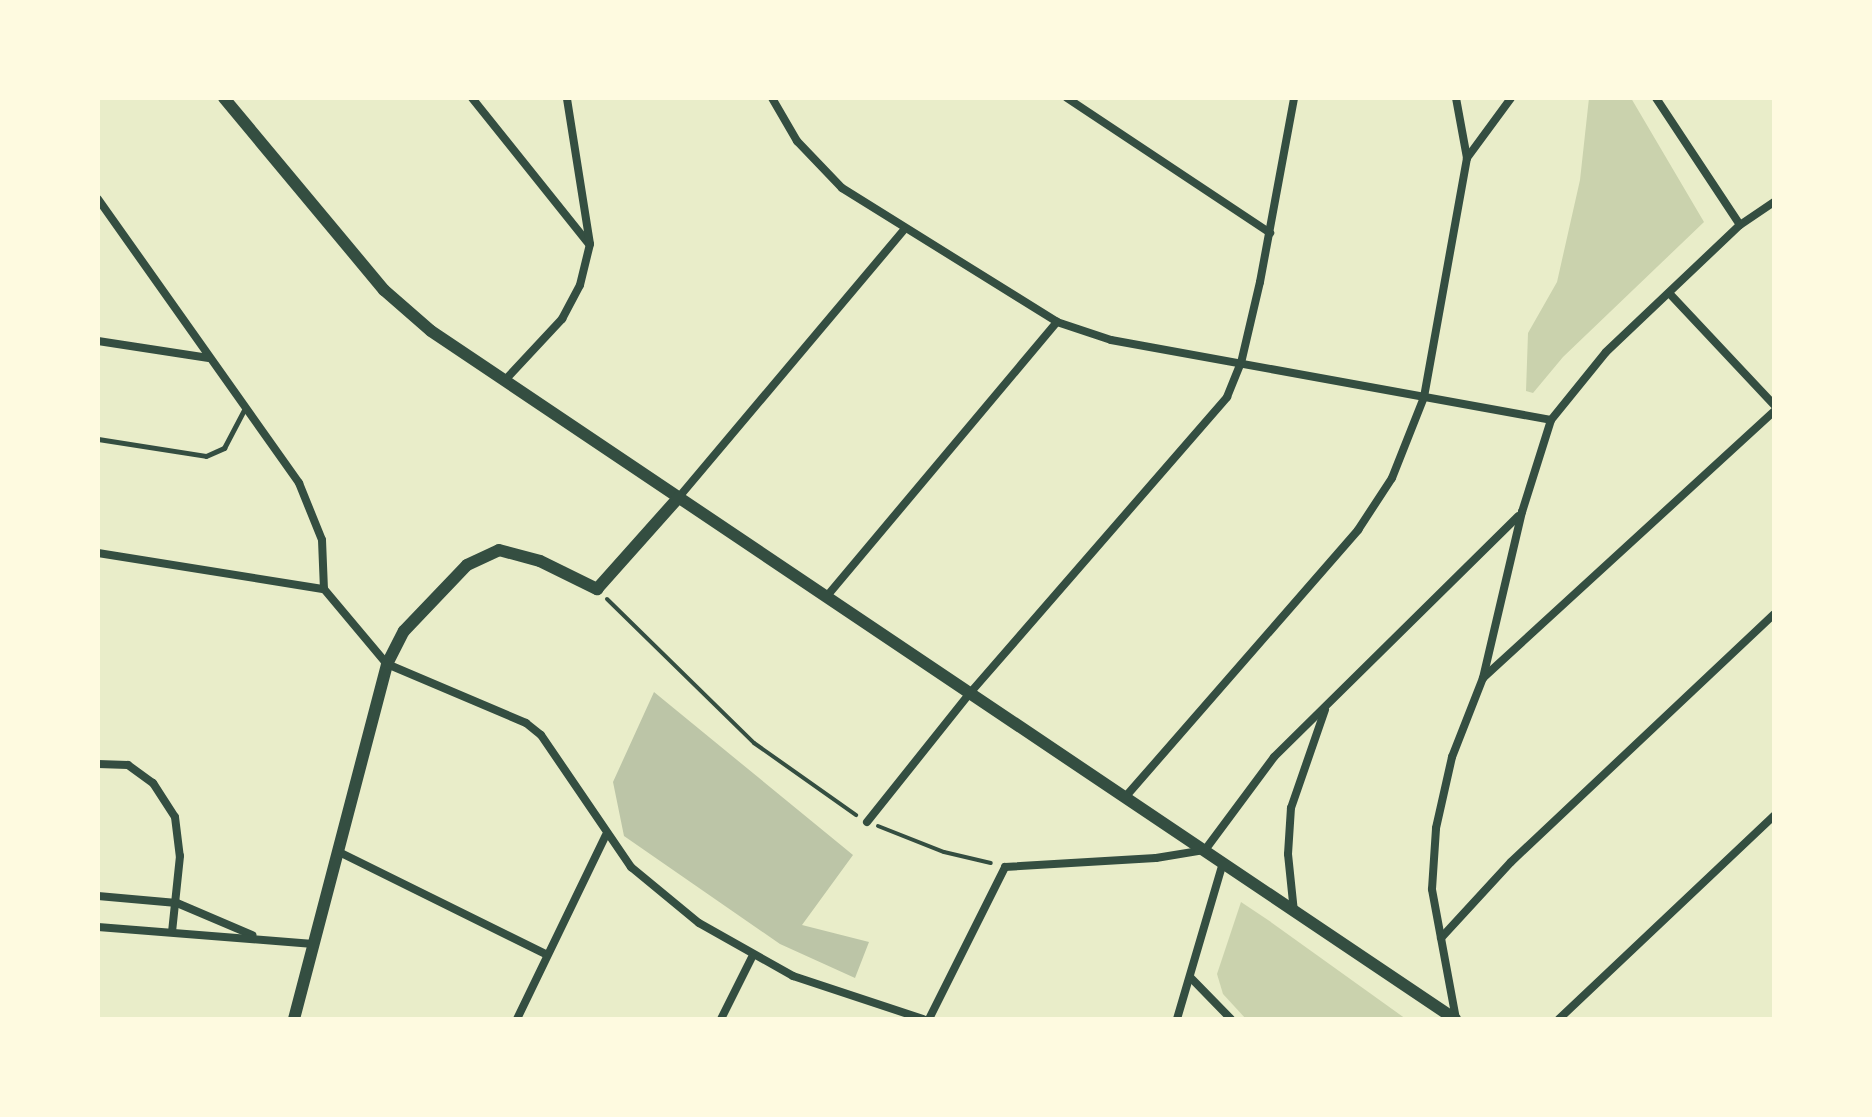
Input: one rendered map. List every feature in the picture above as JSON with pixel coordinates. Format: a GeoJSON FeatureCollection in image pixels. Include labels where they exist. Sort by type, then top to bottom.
{"type":"FeatureCollection","features":[{"type":"Feature","properties":{"kind":"street"},"geometry":{"type":"LineString","coordinates":[[224,98],[405,311],[1455,1019]]}},
{"type":"Feature","properties":{"kind":"street"},"geometry":{"type":"LineString","coordinates":[[472,98],[590,244]]}},
{"type":"Feature","properties":{"kind":"street"},"geometry":{"type":"LineString","coordinates":[[507,378],[562,319],[580,285],[590,244],[567,98]]}},
{"type":"Feature","properties":{"kind":"street"},"geometry":{"type":"LineString","coordinates":[[772,98],[813,159],[842,188],[904,230],[1057,322],[1111,340],[1551,420]]}},
{"type":"Feature","properties":{"kind":"street"},"geometry":{"type":"LineString","coordinates":[[1067,98],[1270,233]]}},
{"type":"Feature","properties":{"kind":"street"},"geometry":{"type":"LineString","coordinates":[[867,822],[970,693],[1217,413],[1241,363],[1270,233],[1294,98]]}},
{"type":"Feature","properties":{"kind":"street"},"geometry":{"type":"LineString","coordinates":[[1127,795],[1358,530],[1392,478],[1424,397],[1467,158],[1456,98]]}},
{"type":"Feature","properties":{"kind":"street"},"geometry":{"type":"LineString","coordinates":[[1467,158],[1511,98]]}},
{"type":"Feature","properties":{"kind":"street"},"geometry":{"type":"LineString","coordinates":[[1656,98],[1740,225]]}},
{"type":"Feature","properties":{"kind":"street"},"geometry":{"type":"LineString","coordinates":[[98,199],[315,511],[324,589],[387,664],[526,723],[541,735],[606,835],[651,887],[752,957],[793,976],[926,1019],[1005,867],[1156,858],[1205,850],[1274,757],[1326,710],[1522,512]]}},
{"type":"Feature","properties":{"kind":"street"},"geometry":{"type":"LineString","coordinates":[[1455,1019],[1432,889],[1436,828],[1452,757],[1483,678],[1522,512],[1551,420],[1606,352],[1740,225],[1774,202]]}},
{"type":"Feature","properties":{"kind":"street"},"geometry":{"type":"LineString","coordinates":[[294,1019],[387,664],[426,604],[482,555],[515,551],[597,589],[679,497],[904,230]]}},
{"type":"Feature","properties":{"kind":"street"},"geometry":{"type":"LineString","coordinates":[[1483,678],[1774,408],[1669,293]]}},
{"type":"Feature","properties":{"kind":"street"},"geometry":{"type":"LineString","coordinates":[[827,596],[1057,322]]}},
{"type":"Feature","properties":{"kind":"street"},"geometry":{"type":"LineString","coordinates":[[98,341],[209,358]]}},
{"type":"Feature","properties":{"kind":"street"},"geometry":{"type":"LineString","coordinates":[[98,553],[324,589]]}},
{"type":"Feature","properties":{"kind":"street"},"geometry":{"type":"LineString","coordinates":[[1441,938],[1511,862],[1773,617]]}},
{"type":"Feature","properties":{"kind":"street"},"geometry":{"type":"LineString","coordinates":[[1294,912],[1288,854],[1291,808],[1326,710]]}},
{"type":"Feature","properties":{"kind":"street"},"geometry":{"type":"LineString","coordinates":[[98,764],[128,765],[153,783],[175,817],[180,856],[172,932]]}},
{"type":"Feature","properties":{"kind":"street"},"geometry":{"type":"LineString","coordinates":[[1559,1019],[1774,816]]}},
{"type":"Feature","properties":{"kind":"street"},"geometry":{"type":"LineString","coordinates":[[517,1019],[606,835]]}},
{"type":"Feature","properties":{"kind":"street"},"geometry":{"type":"LineString","coordinates":[[337,851],[547,955]]}},
{"type":"Feature","properties":{"kind":"street"},"geometry":{"type":"LineString","coordinates":[[1177,1019],[1223,863]]}},
{"type":"Feature","properties":{"kind":"street"},"geometry":{"type":"LineString","coordinates":[[98,896],[177,903],[256,938]]}},
{"type":"Feature","properties":{"kind":"street"},"geometry":{"type":"LineString","coordinates":[[98,927],[313,944]]}},
{"type":"Feature","properties":{"kind":"street"},"geometry":{"type":"LineString","coordinates":[[721,1019],[752,957]]}},
{"type":"Feature","properties":{"kind":"street"},"geometry":{"type":"LineString","coordinates":[[1191,978],[1231,1019]]}},
{"type":"Feature","properties":{"kind":"lane"},"geometry":{"type":"LineString","coordinates":[[98,439],[216,454],[245,408]]}},
{"type":"Feature","properties":{"kind":"path"},"geometry":{"type":"LineString","coordinates":[[597,589],[754,743],[867,822],[944,852],[1005,867]]}},
{"type":"Feature","properties":{"kind":"green space"},"geometry":{"type":"Polygon","coordinates":[[[1589,98],[1631,98],[1704,222],[1563,357],[1533,393],[1526,391],[1528,333],[1557,282],[1580,180],[1589,98]]]}},
{"type":"Feature","properties":{"kind":"green space"},"geometry":{"type":"Polygon","coordinates":[[[1241,902],[1406,1019],[1246,1019],[1223,994],[1217,974],[1241,902]]]}},
{"type":"Feature","properties":{"kind":"building"},"geometry":{"type":"Polygon","coordinates":[[[654,692],[853,855],[802,925],[869,942],[855,978],[780,944],[624,836],[613,782],[654,692]]]}}]}
